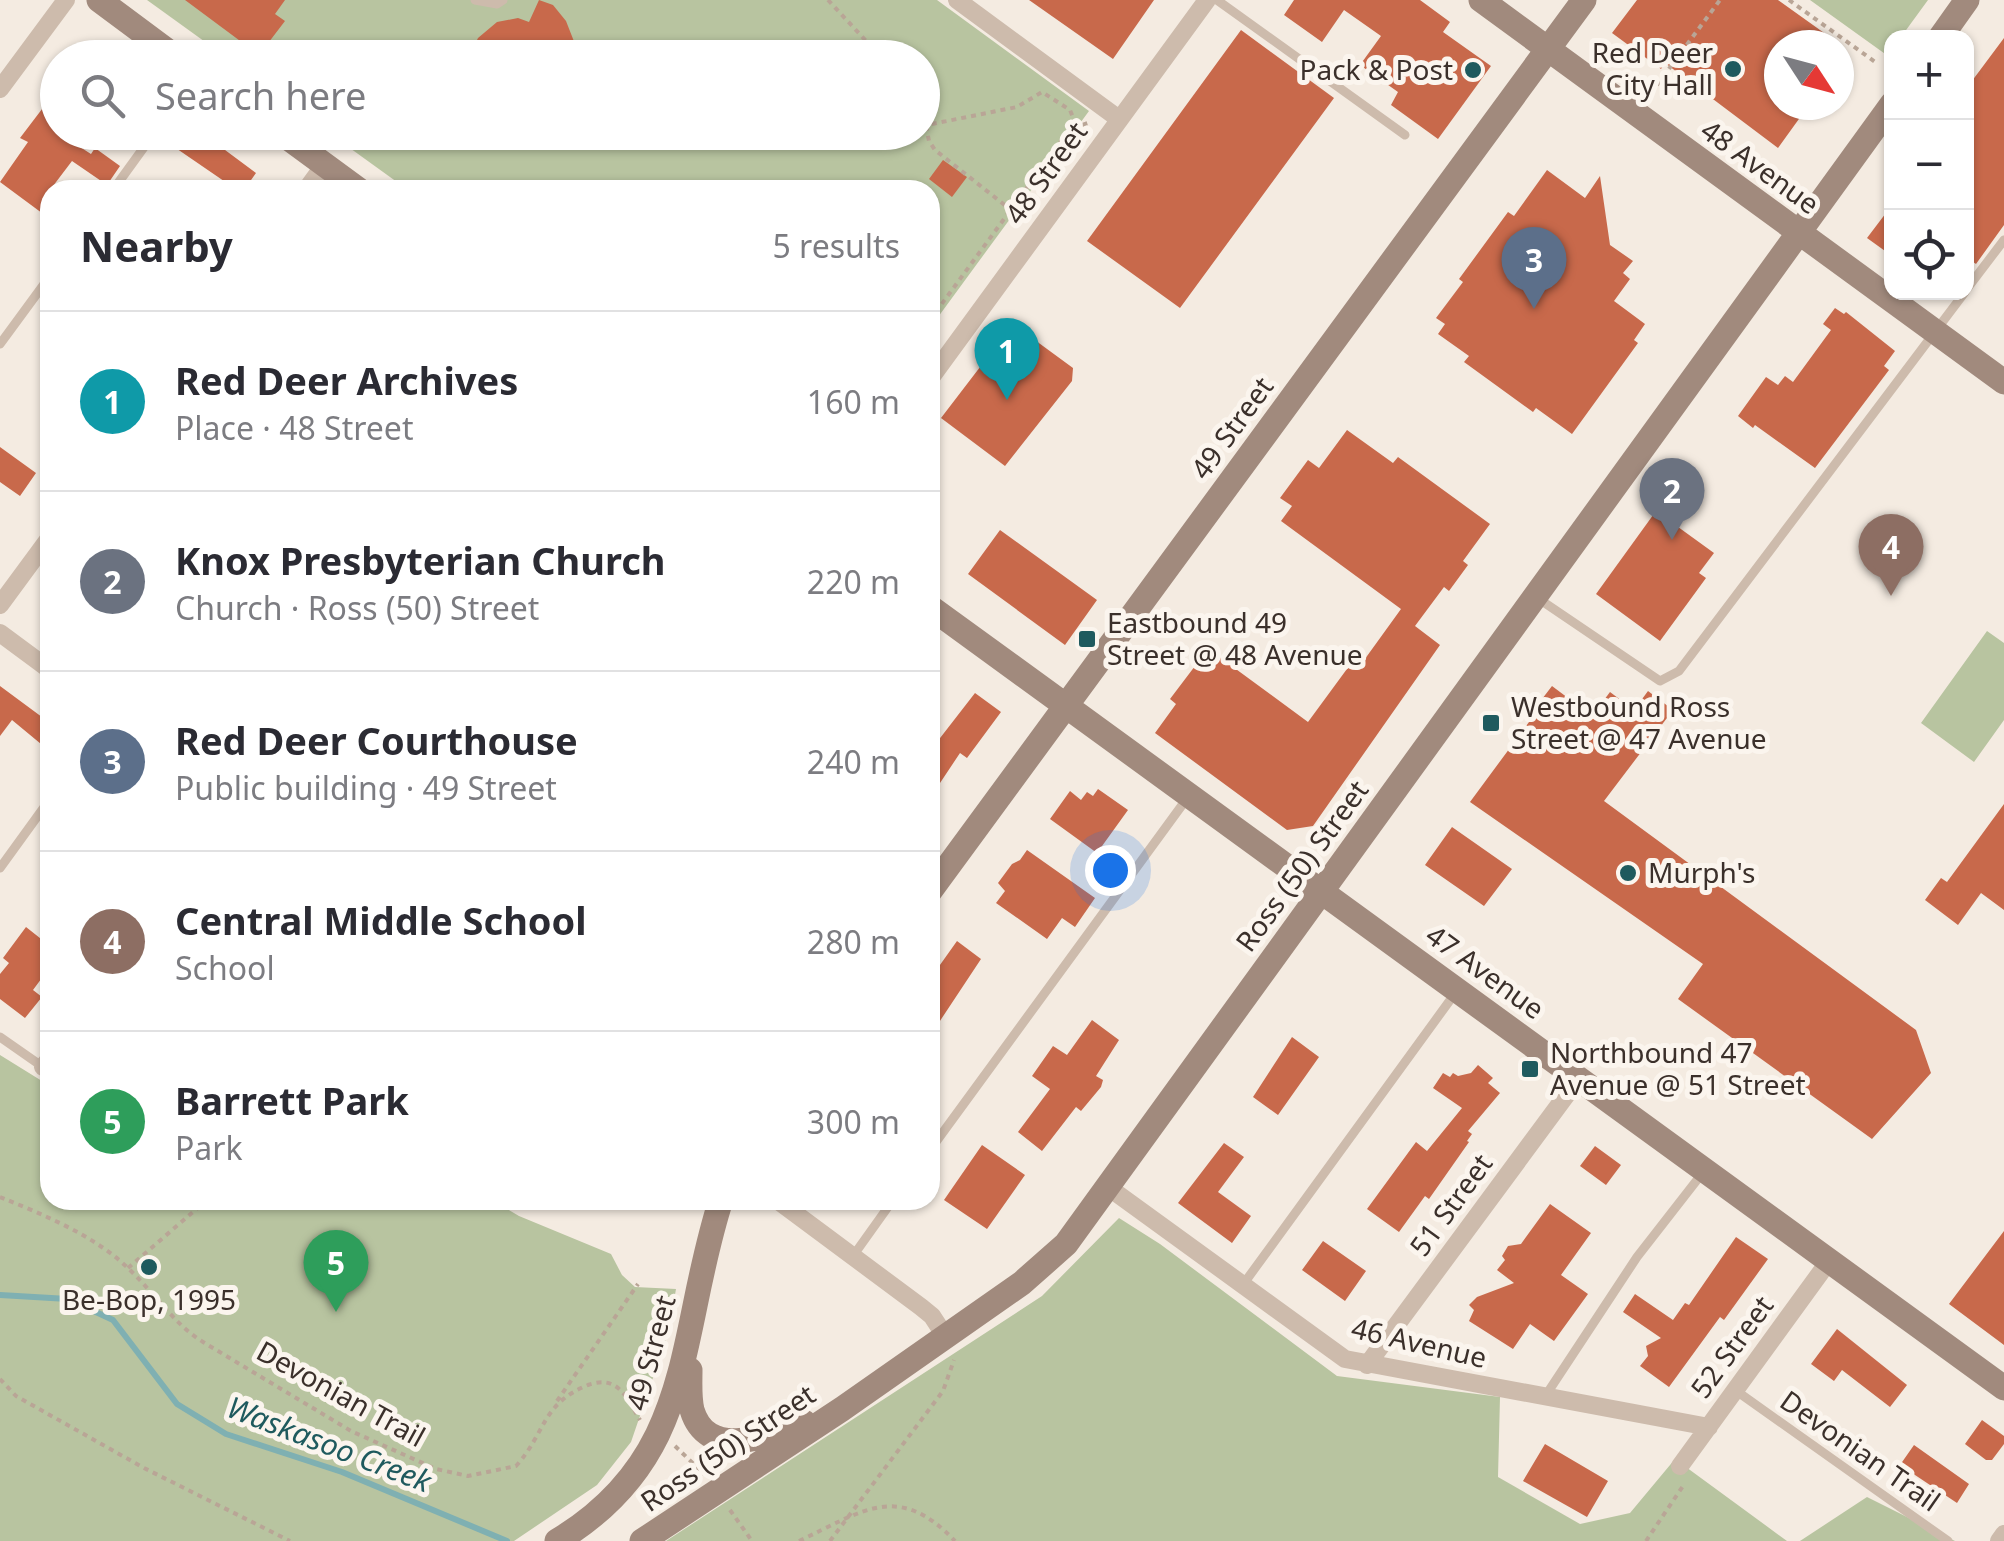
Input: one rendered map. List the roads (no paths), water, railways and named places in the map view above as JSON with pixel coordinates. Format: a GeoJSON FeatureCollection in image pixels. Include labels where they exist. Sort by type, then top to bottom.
{"type":"FeatureCollection","features":[{"type":"Feature","properties":{"kind":"main road"},"geometry":{"type":"LineString","coordinates":[[98,0],[152,40]]}},
{"type":"Feature","properties":{"kind":"main road","name":"48 Avenue"},"geometry":{"type":"LineString","coordinates":[[1481,0],[2004,382]]}},
{"type":"Feature","properties":{"kind":"main road","name":"49 Street"},"geometry":{"type":"LineString","coordinates":[[940,878],[1584,0]]}},
{"type":"Feature","properties":{"kind":"main road"},"geometry":{"type":"LineString","coordinates":[[1946,30],[1967,0]]}},
{"type":"Feature","properties":{"kind":"main road","name":"Ross (50) Street"},"geometry":{"type":"LineString","coordinates":[[642,1541],[842,1408],[949,1348],[1066,1244],[1884,115]]}},
{"type":"Feature","properties":{"kind":"main road"},"geometry":{"type":"LineString","coordinates":[[304,150],[345,180]]}},
{"type":"Feature","properties":{"kind":"main road","name":"47 Avenue"},"geometry":{"type":"LineString","coordinates":[[940,622],[1066,705],[2004,1388]]}},
{"type":"Feature","properties":{"kind":"main road","name":"49 Street"},"geometry":{"type":"LineString","coordinates":[[560,1540],[620,1491],[646,1458],[668,1418],[719,1210]]}},
{"type":"Feature","properties":{"kind":"main road"},"geometry":{"type":"LineString","coordinates":[[689,1344],[693,1412],[702,1428],[718,1438],[751,1440],[842,1408]]}},
{"type":"Feature","properties":{"kind":"street"},"geometry":{"type":"LineString","coordinates":[[0,89],[66,0]]}},
{"type":"Feature","properties":{"kind":"street"},"geometry":{"type":"LineString","coordinates":[[957,0],[1119,119]]}},
{"type":"Feature","properties":{"kind":"street","name":"48 Street"},"geometry":{"type":"LineString","coordinates":[[940,365],[1206,0]]}},
{"type":"Feature","properties":{"kind":"street"},"geometry":{"type":"LineString","coordinates":[[313,180],[324,165]]}},
{"type":"Feature","properties":{"kind":"street"},"geometry":{"type":"LineString","coordinates":[[0,605],[40,551]]}},
{"type":"Feature","properties":{"kind":"street"},"geometry":{"type":"LineString","coordinates":[[0,633],[40,663]]}},
{"type":"Feature","properties":{"kind":"street","name":"51 Street"},"geometry":{"type":"LineString","coordinates":[[1367,1365],[1579,1078]]}},
{"type":"Feature","properties":{"kind":"street","name":"46 Avenue"},"geometry":{"type":"LineString","coordinates":[[1108,1186],[1334,1353],[1367,1365],[1709,1426]]}},
{"type":"Feature","properties":{"kind":"street"},"geometry":{"type":"LineString","coordinates":[[790,1210],[932,1316],[949,1348]]}},
{"type":"Feature","properties":{"kind":"street","name":"52 Street"},"geometry":{"type":"LineString","coordinates":[[1685,1471],[1709,1426],[1740,1394],[1829,1261]]}},
{"type":"Feature","properties":{"kind":"street"},"geometry":{"type":"LineString","coordinates":[[1999,1541],[2004,1534]]}},
{"type":"Feature","properties":{"kind":"lane"},"geometry":{"type":"LineString","coordinates":[[475,0],[482,4],[503,0]]}},
{"type":"Feature","properties":{"kind":"lane"},"geometry":{"type":"LineString","coordinates":[[1217,0],[1405,135]]}},
{"type":"Feature","properties":{"kind":"lane"},"geometry":{"type":"LineString","coordinates":[[119,180],[141,150]]}},
{"type":"Feature","properties":{"kind":"lane"},"geometry":{"type":"LineString","coordinates":[[1974,280],[2004,240]]}},
{"type":"Feature","properties":{"kind":"lane"},"geometry":{"type":"LineString","coordinates":[[0,344],[40,290]]}},
{"type":"Feature","properties":{"kind":"lane"},"geometry":{"type":"LineString","coordinates":[[1534,596],[1660,682],[1680,671],[1959,300]]}},
{"type":"Feature","properties":{"kind":"lane"},"geometry":{"type":"LineString","coordinates":[[940,1136],[1189,795]]}},
{"type":"Feature","properties":{"kind":"lane"},"geometry":{"type":"LineString","coordinates":[[0,868],[40,812]]}},
{"type":"Feature","properties":{"kind":"lane"},"geometry":{"type":"LineString","coordinates":[[1242,1286],[1457,989]]}},
{"type":"Feature","properties":{"kind":"lane"},"geometry":{"type":"LineString","coordinates":[[0,1037],[40,1058]]}},
{"type":"Feature","properties":{"kind":"lane"},"geometry":{"type":"LineString","coordinates":[[1544,1397],[1637,1257],[1704,1170]]}},
{"type":"Feature","properties":{"kind":"lane"},"geometry":{"type":"LineString","coordinates":[[852,1256],[886,1210]]}},
{"type":"Feature","properties":{"kind":"lane","name":"Devonian Trail"},"geometry":{"type":"LineString","coordinates":[[1740,1394],[1948,1541]]}},
{"type":"Feature","properties":{"kind":"waterway","name":"Waskasoo Creek"},"geometry":{"type":"LineString","coordinates":[[0,1295],[68,1299],[113,1320],[177,1404],[226,1434],[342,1472],[507,1541]]}},
{"type":"Feature","properties":{"kind":"place","name":"Red Deer City Hall"},"geometry":{"type":"Point","coordinates":[1733,69]}},
{"type":"Feature","properties":{"kind":"place","name":"Pack & Post"},"geometry":{"type":"Point","coordinates":[1473,70]}},
{"type":"Feature","properties":{"kind":"place","name":"Red Deer Courthouse"},"geometry":{"type":"Point","coordinates":[1534,309]}},
{"type":"Feature","properties":{"kind":"place","name":"Red Deer Archives"},"geometry":{"type":"Point","coordinates":[1007,400]}},
{"type":"Feature","properties":{"kind":"place","name":"Knox Presbyterian Church"},"geometry":{"type":"Point","coordinates":[1672,540]}},
{"type":"Feature","properties":{"kind":"place","name":"Central Middle School"},"geometry":{"type":"Point","coordinates":[1891,596]}},
{"type":"Feature","properties":{"kind":"place","name":"Eastbound 49 Street @ 48 Avenue"},"geometry":{"type":"Point","coordinates":[1087,639]}},
{"type":"Feature","properties":{"kind":"place","name":"Westbound Ross Street @ 47 Avenue"},"geometry":{"type":"Point","coordinates":[1491,723]}},
{"type":"Feature","properties":{"kind":"place","name":"Murph's"},"geometry":{"type":"Point","coordinates":[1628,873]}},
{"type":"Feature","properties":{"kind":"place","name":"Northbound 47 Avenue @ 51 Street"},"geometry":{"type":"Point","coordinates":[1530,1069]}},
{"type":"Feature","properties":{"kind":"place","name":"Be-Bop, 1995"},"geometry":{"type":"Point","coordinates":[149,1267]}},
{"type":"Feature","properties":{"kind":"place","name":"Barrett Park"},"geometry":{"type":"Point","coordinates":[336,1312]}}]}
